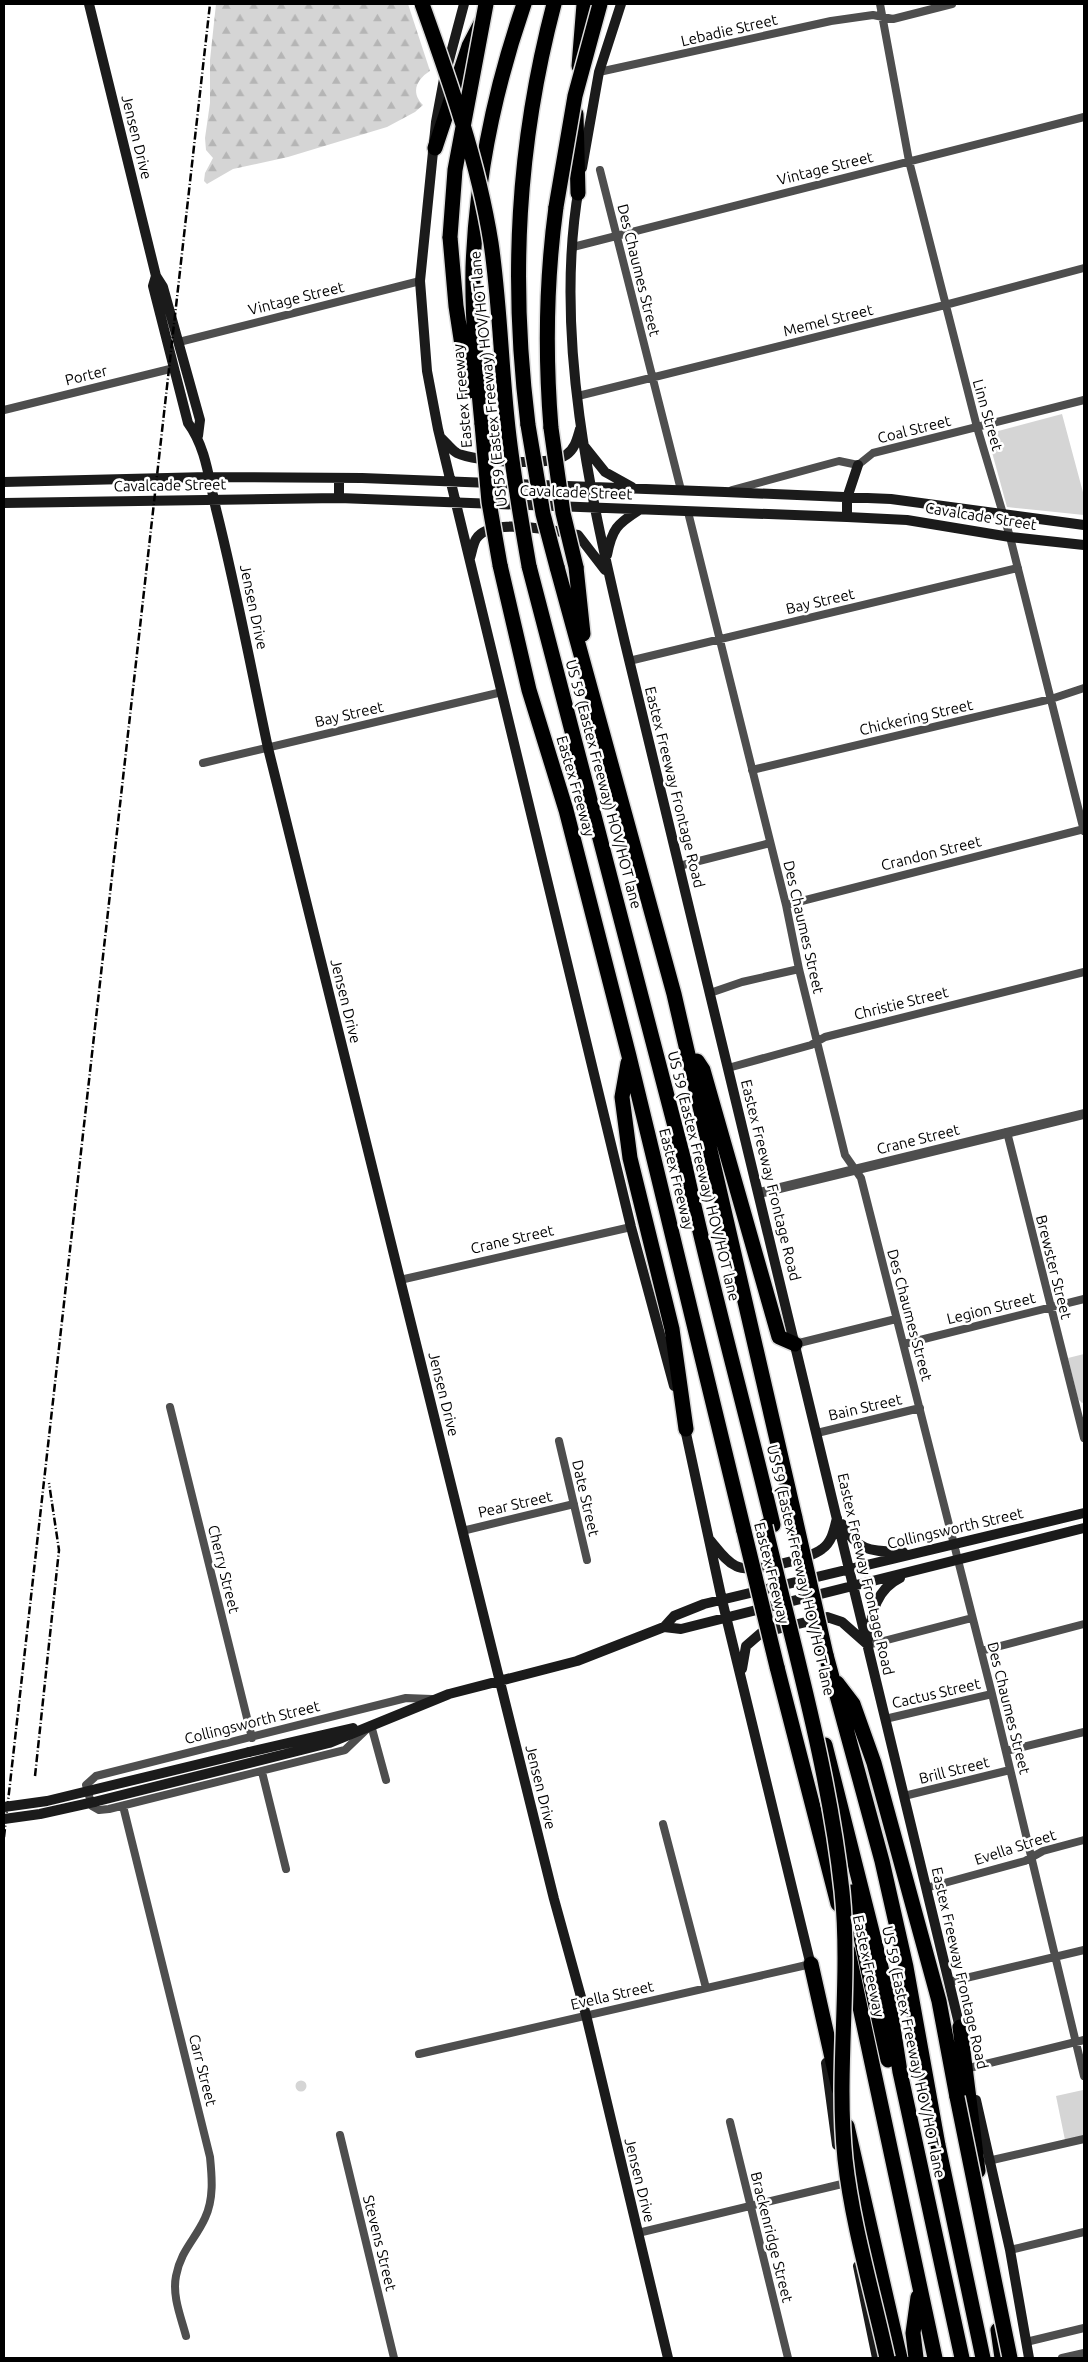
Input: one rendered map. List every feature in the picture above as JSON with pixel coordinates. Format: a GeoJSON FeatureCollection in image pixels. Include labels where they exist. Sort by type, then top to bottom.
{"type":"FeatureCollection","features":[{"type":"Feature","properties":{"kind":"highway","name":"US 59 (Eastex Freeway) HOV/HOT lane"},"geometry":{"type":"LineString","coordinates":[[422,4],[454,93],[471,151],[491,243],[508,427],[517,499],[530,566],[684,1162],[704,1254],[735,1367],[769,1525],[805,1658],[835,1790],[888,1995],[900,2072],[962,2358]]}},
{"type":"Feature","properties":{"kind":"highway"},"geometry":{"type":"LineString","coordinates":[[478,424],[456,306],[450,236],[455,170],[486,4]]}},
{"type":"Feature","properties":{"kind":"highway"},"geometry":{"type":"LineString","coordinates":[[435,148],[469,46],[491,4]]}},
{"type":"Feature","properties":{"kind":"highway","name":"Eastex Freeway"},"geometry":{"type":"LineString","coordinates":[[524,4],[495,108],[483,169],[475,236],[474,322],[478,424],[500,565],[529,690],[566,810],[629,1056],[777,1667],[836,1895],[935,2358]]}},
{"type":"Feature","properties":{"kind":"highway"},"geometry":{"type":"LineString","coordinates":[[554,4],[533,104],[519,225],[517,295],[528,425],[544,514],[687,1046],[826,1655],[882,1861],[904,1957],[954,2219],[983,2358]]}},
{"type":"Feature","properties":{"kind":"highway"},"geometry":{"type":"LineString","coordinates":[[578,193],[576,123],[584,4]]}},
{"type":"Feature","properties":{"kind":"highway"},"geometry":{"type":"LineString","coordinates":[[588,680],[576,567],[563,513],[551,428],[547,362],[547,310],[556,207],[575,96],[600,4]]}},
{"type":"Feature","properties":{"kind":"highway"},"geometry":{"type":"LineString","coordinates":[[687,1046],[703,1070],[779,1337],[795,1344]]}},
{"type":"Feature","properties":{"kind":"highway"},"geometry":{"type":"LineString","coordinates":[[629,1056],[622,1097],[630,1158],[672,1329],[686,1429]]}},
{"type":"Feature","properties":{"kind":"highway","name":"Eastex Freeway"},"geometry":{"type":"LineString","coordinates":[[769,1525],[826,1786],[874,1990],[951,2358]]}},
{"type":"Feature","properties":{"kind":"highway"},"geometry":{"type":"LineString","coordinates":[[832,1676],[853,1704],[874,1763],[939,2001],[1010,2358]]}},
{"type":"Feature","properties":{"kind":"highway"},"geometry":{"type":"LineString","coordinates":[[826,1786],[842,1892],[844,1930],[842,2035],[845,2158],[852,2202],[887,2358]]}},
{"type":"Feature","properties":{"kind":"highway"},"geometry":{"type":"LineString","coordinates":[[811,1964],[900,2358]]}},
{"type":"Feature","properties":{"kind":"highway"},"geometry":{"type":"LineString","coordinates":[[888,1995],[910,2104],[933,2189],[954,2219]]}},
{"type":"Feature","properties":{"kind":"highway"},"geometry":{"type":"LineString","coordinates":[[960,2027],[1002,2358]]}},
{"type":"Feature","properties":{"kind":"highway"},"geometry":{"type":"LineString","coordinates":[[916,2358],[913,2332],[920,2285]]}},
{"type":"Feature","properties":{"kind":"main road","name":"Jensen Drive"},"geometry":{"type":"LineString","coordinates":[[89,4],[156,276],[163,287],[200,420],[198,436],[236,595],[268,748],[499,1681],[554,1899],[586,2015],[668,2358]]}},
{"type":"Feature","properties":{"kind":"main road"},"geometry":{"type":"LineString","coordinates":[[464,4],[444,79],[436,122],[435,148],[420,281],[427,371],[440,436],[631,1227],[686,1429],[722,1600],[742,1673],[783,1854],[811,1964],[842,2184],[877,2358]]}},
{"type":"Feature","properties":{"kind":"main road","name":"Eastex Freeway Frontage Road"},"geometry":{"type":"LineString","coordinates":[[621,4],[599,72],[578,193],[573,247],[572,328],[583,445],[590,487],[629,661],[960,2027],[988,2161],[1010,2250],[1029,2358]]}},
{"type":"Feature","properties":{"kind":"main road","name":"Jensen Drive"},"geometry":{"type":"LineString","coordinates":[[156,276],[153,286],[188,422],[198,436]]}},
{"type":"Feature","properties":{"kind":"main road"},"geometry":{"type":"LineString","coordinates":[[440,436],[456,452],[476,459],[548,462],[565,456],[573,449],[581,426]]}},
{"type":"Feature","properties":{"kind":"main road"},"geometry":{"type":"LineString","coordinates":[[583,445],[605,472],[635,488]]}},
{"type":"Feature","properties":{"kind":"main road"},"geometry":{"type":"LineString","coordinates":[[847,517],[847,498],[858,465]]}},
{"type":"Feature","properties":{"kind":"main road","name":"Cavalcade Street"},"geometry":{"type":"LineString","coordinates":[[4,482],[208,477],[339,478],[635,488],[922,503],[1003,516],[1084,525]]}},
{"type":"Feature","properties":{"kind":"main road"},"geometry":{"type":"LineString","coordinates":[[339,478],[339,498]]}},
{"type":"Feature","properties":{"kind":"main road","name":"Cavalcade Street"},"geometry":{"type":"LineString","coordinates":[[4,503],[339,498],[847,517],[907,520],[1010,537],[1084,545]]}},
{"type":"Feature","properties":{"kind":"main road"},"geometry":{"type":"LineString","coordinates":[[606,561],[610,538],[616,527],[639,510]]}},
{"type":"Feature","properties":{"kind":"main road"},"geometry":{"type":"LineString","coordinates":[[470,560],[476,538],[488,530],[515,527],[545,528],[578,535],[609,575]]}},
{"type":"Feature","properties":{"kind":"main road","name":"Collingsworth Street"},"geometry":{"type":"LineString","coordinates":[[4,1819],[75,1806],[251,1757],[327,1733],[371,1725],[434,1699],[577,1661],[664,1627],[674,1616],[704,1604],[1084,1513]]}},
{"type":"Feature","properties":{"kind":"main road"},"geometry":{"type":"LineString","coordinates":[[708,1538],[737,1567],[744,1569],[762,1567],[800,1558],[822,1549],[833,1534],[837,1517]]}},
{"type":"Feature","properties":{"kind":"main road"},"geometry":{"type":"LineString","coordinates":[[837,1517],[849,1536],[863,1548],[874,1551],[922,1551]]}},
{"type":"Feature","properties":{"kind":"main road","name":"Collingsworth Street"},"geometry":{"type":"LineString","coordinates":[[664,1627],[681,1629],[1084,1528]]}},
{"type":"Feature","properties":{"kind":"main road"},"geometry":{"type":"LineString","coordinates":[[868,1645],[873,1610],[880,1595],[890,1583],[918,1570]]}},
{"type":"Feature","properties":{"kind":"main road"},"geometry":{"type":"LineString","coordinates":[[742,1673],[746,1646],[760,1633],[827,1617],[842,1622],[868,1645]]}},
{"type":"Feature","properties":{"kind":"main road","name":"Collingsworth Street"},"geometry":{"type":"LineString","coordinates":[[4,1807],[47,1801],[251,1757]]}},
{"type":"Feature","properties":{"kind":"street","name":"Linn Street"},"geometry":{"type":"LineString","coordinates":[[880,4],[908,161],[977,428],[1010,537],[1084,830]]}},
{"type":"Feature","properties":{"kind":"street","name":"Lebadie Street"},"geometry":{"type":"LineString","coordinates":[[599,72],[831,21],[873,14],[893,19],[952,4]]}},
{"type":"Feature","properties":{"kind":"street","name":"Vintage Street"},"geometry":{"type":"LineString","coordinates":[[573,247],[1084,117]]}},
{"type":"Feature","properties":{"kind":"street","name":"Des Chaumes Street"},"geometry":{"type":"LineString","coordinates":[[600,170],[681,490]]}},
{"type":"Feature","properties":{"kind":"street","name":"Memel Street"},"geometry":{"type":"LineString","coordinates":[[578,396],[945,305],[1084,268]]}},
{"type":"Feature","properties":{"kind":"street","name":"Vintage Street"},"geometry":{"type":"LineString","coordinates":[[179,342],[420,281]]}},
{"type":"Feature","properties":{"kind":"street","name":"Porter"},"geometry":{"type":"LineString","coordinates":[[4,410],[174,368]]}},
{"type":"Feature","properties":{"kind":"street","name":"Coal Street"},"geometry":{"type":"LineString","coordinates":[[858,465],[873,453],[1084,400]]}},
{"type":"Feature","properties":{"kind":"street"},"geometry":{"type":"LineString","coordinates":[[725,492],[839,461],[858,465]]}},
{"type":"Feature","properties":{"kind":"street","name":"Des Chaumes Street"},"geometry":{"type":"LineString","coordinates":[[688,512],[786,905],[816,1042],[847,1162],[856,1169],[861,1178],[955,1544],[1084,2076]]}},
{"type":"Feature","properties":{"kind":"street","name":"Bay Street"},"geometry":{"type":"LineString","coordinates":[[629,661],[1018,568]]}},
{"type":"Feature","properties":{"kind":"street","name":"Chickering Street"},"geometry":{"type":"LineString","coordinates":[[752,770],[1051,700],[1084,688]]}},
{"type":"Feature","properties":{"kind":"street","name":"Bay Street"},"geometry":{"type":"LineString","coordinates":[[203,763],[502,692]]}},
{"type":"Feature","properties":{"kind":"street","name":"Crandon Street"},"geometry":{"type":"LineString","coordinates":[[786,905],[1084,830]]}},
{"type":"Feature","properties":{"kind":"street"},"geometry":{"type":"LineString","coordinates":[[679,866],[770,843]]}},
{"type":"Feature","properties":{"kind":"street"},"geometry":{"type":"LineString","coordinates":[[710,993],[742,982],[799,969]]}},
{"type":"Feature","properties":{"kind":"street","name":"Christie Street"},"geometry":{"type":"LineString","coordinates":[[728,1068],[811,1045],[825,1036],[1084,972]]}},
{"type":"Feature","properties":{"kind":"street","name":"Crane Street"},"geometry":{"type":"LineString","coordinates":[[759,1193],[1084,1114]]}},
{"type":"Feature","properties":{"kind":"street","name":"Brewster Street"},"geometry":{"type":"LineString","coordinates":[[1007,1132],[1050,1308],[1081,1411],[1084,1438]]}},
{"type":"Feature","properties":{"kind":"street","name":"Crane Street"},"geometry":{"type":"LineString","coordinates":[[400,1280],[631,1227]]}},
{"type":"Feature","properties":{"kind":"street","name":"Legion Street"},"geometry":{"type":"LineString","coordinates":[[904,1344],[1084,1299]]}},
{"type":"Feature","properties":{"kind":"street"},"geometry":{"type":"LineString","coordinates":[[795,1344],[896,1318]]}},
{"type":"Feature","properties":{"kind":"street","name":"Cherry Street"},"geometry":{"type":"LineString","coordinates":[[170,1407],[252,1738]]}},
{"type":"Feature","properties":{"kind":"street","name":"Bain Street"},"geometry":{"type":"LineString","coordinates":[[817,1433],[920,1408]]}},
{"type":"Feature","properties":{"kind":"street","name":"Date Street"},"geometry":{"type":"LineString","coordinates":[[559,1441],[587,1560]]}},
{"type":"Feature","properties":{"kind":"street","name":"Pear Street"},"geometry":{"type":"LineString","coordinates":[[462,1531],[574,1504]]}},
{"type":"Feature","properties":{"kind":"street"},"geometry":{"type":"LineString","coordinates":[[868,1645],[972,1618]]}},
{"type":"Feature","properties":{"kind":"street"},"geometry":{"type":"LineString","coordinates":[[981,1651],[1084,1624]]}},
{"type":"Feature","properties":{"kind":"street","name":"Cactus Street"},"geometry":{"type":"LineString","coordinates":[[885,1719],[992,1694]]}},
{"type":"Feature","properties":{"kind":"street","name":"Collingsworth Street"},"geometry":{"type":"LineString","coordinates":[[371,1725],[345,1750],[104,1810],[95,1809],[90,1802],[86,1787],[88,1782],[100,1775],[406,1698],[434,1699]]}},
{"type":"Feature","properties":{"kind":"street"},"geometry":{"type":"LineString","coordinates":[[371,1725],[386,1780]]}},
{"type":"Feature","properties":{"kind":"street","name":"Brill Street"},"geometry":{"type":"LineString","coordinates":[[1006,1751],[1084,1732]]}},
{"type":"Feature","properties":{"kind":"street","name":"Brill Street"},"geometry":{"type":"LineString","coordinates":[[904,1796],[1010,1770]]}},
{"type":"Feature","properties":{"kind":"street"},"geometry":{"type":"LineString","coordinates":[[262,1772],[286,1869]]}},
{"type":"Feature","properties":{"kind":"street","name":"Carr Street"},"geometry":{"type":"LineString","coordinates":[[122,1806],[210,2157],[212,2189],[205,2218],[183,2252],[176,2278],[176,2302],[186,2336]]}},
{"type":"Feature","properties":{"kind":"street"},"geometry":{"type":"LineString","coordinates":[[663,1824],[706,1988]]}},
{"type":"Feature","properties":{"kind":"street","name":"Evella Street"},"geometry":{"type":"LineString","coordinates":[[926,1888],[1025,1861],[1043,1851],[1084,1840]]}},
{"type":"Feature","properties":{"kind":"street"},"geometry":{"type":"LineString","coordinates":[[949,1982],[1084,1950]]}},
{"type":"Feature","properties":{"kind":"street","name":"Evella Street"},"geometry":{"type":"LineString","coordinates":[[419,2054],[811,1964]]}},
{"type":"Feature","properties":{"kind":"street"},"geometry":{"type":"LineString","coordinates":[[969,2068],[1084,2040]]}},
{"type":"Feature","properties":{"kind":"street","name":"Brackenridge Street"},"geometry":{"type":"LineString","coordinates":[[730,2122],[788,2358]]}},
{"type":"Feature","properties":{"kind":"street","name":"Stevens Street"},"geometry":{"type":"LineString","coordinates":[[340,2135],[394,2358]]}},
{"type":"Feature","properties":{"kind":"street"},"geometry":{"type":"LineString","coordinates":[[988,2161],[1084,2139]]}},
{"type":"Feature","properties":{"kind":"street"},"geometry":{"type":"LineString","coordinates":[[638,2233],[842,2184]]}},
{"type":"Feature","properties":{"kind":"street"},"geometry":{"type":"LineString","coordinates":[[1010,2250],[1084,2232]]}},
{"type":"Feature","properties":{"kind":"street"},"geometry":{"type":"LineString","coordinates":[[1026,2342],[1084,2328]]}},
{"type":"Feature","properties":{"kind":"street"},"geometry":{"type":"LineString","coordinates":[[1062,2358],[1084,2353]]}},
{"type":"Feature","properties":{"kind":"green space"},"geometry":{"type":"Polygon","coordinates":[[[216,4],[408,4],[430,71],[425,74],[417,86],[417,95],[423,105],[415,112],[387,127],[288,157],[233,169],[207,184],[204,181],[205,173],[213,158],[206,150],[205,138],[210,103],[210,60],[216,4]]]}},
{"type":"Feature","properties":{"kind":"green space"},"geometry":{"type":"Polygon","coordinates":[[[1062,414],[1084,496],[1084,515],[1007,507],[987,434],[1062,414]]]}},
{"type":"Feature","properties":{"kind":"green space"},"geometry":{"type":"Polygon","coordinates":[[[1084,1354],[1084,1402],[1082,1403],[1078,1399],[1068,1358],[1084,1354]]]}},
{"type":"Feature","properties":{"kind":"green space"},"geometry":{"type":"Polygon","coordinates":[[[301,2080],[307,2086],[301,2092],[295,2086],[301,2080]]]}},
{"type":"Feature","properties":{"kind":"green space"},"geometry":{"type":"Polygon","coordinates":[[[1083,2090],[1084,2136],[1065,2140],[1056,2096],[1083,2090]]]}},
{"type":"Feature","properties":{"kind":"railway"},"geometry":{"type":"LineString","coordinates":[[4,1837],[210,4]]}},
{"type":"Feature","properties":{"kind":"railway"},"geometry":{"type":"LineString","coordinates":[[35,1776],[59,1550],[49,1483]]}}]}
